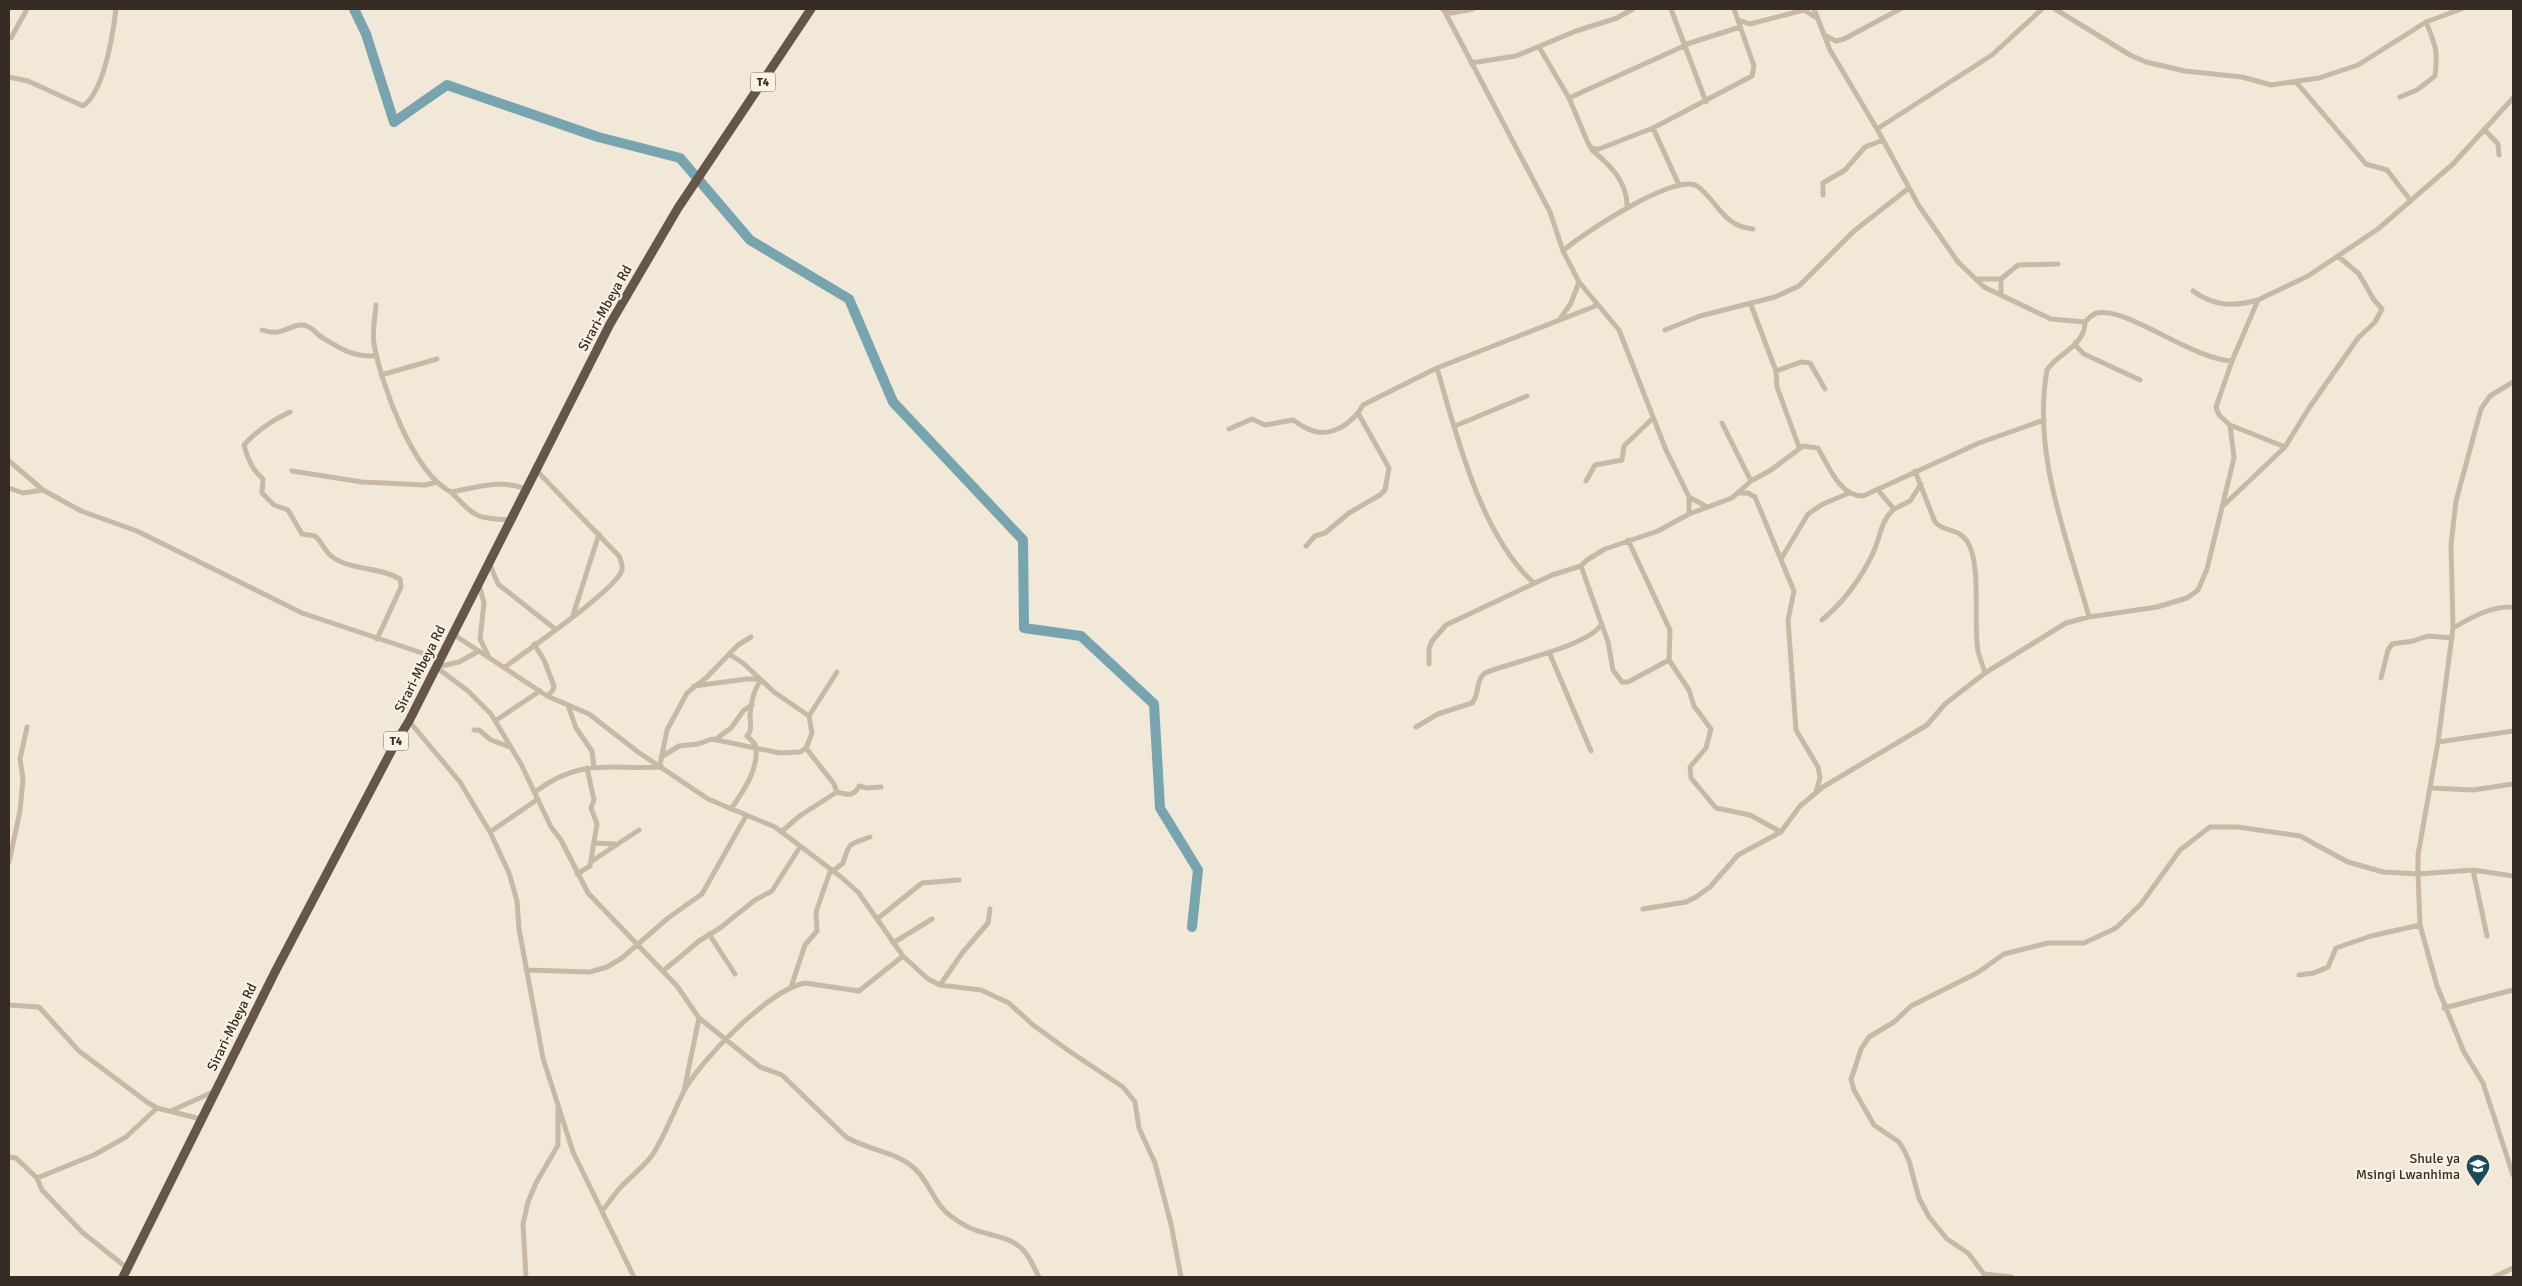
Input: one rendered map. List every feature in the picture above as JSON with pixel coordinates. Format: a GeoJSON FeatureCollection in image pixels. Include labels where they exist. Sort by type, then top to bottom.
{"type":"FeatureCollection","features":[{"type":"Feature","properties":{"kind":"highway","name":"Sirari-Mbeya Rd"},"geometry":{"type":"LineString","coordinates":[[122,1277],[276,970],[396,742],[409,721],[610,324],[678,208],[811,9]]}},
{"type":"Feature","properties":{"kind":"street"},"geometry":{"type":"LineString","coordinates":[[11,38],[27,9]]}},
{"type":"Feature","properties":{"kind":"street"},"geometry":{"type":"LineString","coordinates":[[9,77],[28,81],[83,106],[90,101],[97,89],[112,34],[116,9]]}},
{"type":"Feature","properties":{"kind":"street"},"geometry":{"type":"LineString","coordinates":[[1443,9],[1452,13],[1473,9]]}},
{"type":"Feature","properties":{"kind":"street"},"geometry":{"type":"LineString","coordinates":[[1443,9],[1550,212],[1563,251],[1579,282],[1619,330],[1666,450],[1689,497],[1688,514]]}},
{"type":"Feature","properties":{"kind":"street"},"geometry":{"type":"LineString","coordinates":[[1470,63],[1501,60],[1539,48],[1568,34],[1617,18],[1632,9]]}},
{"type":"Feature","properties":{"kind":"street"},"geometry":{"type":"LineString","coordinates":[[1671,9],[1706,102]]}},
{"type":"Feature","properties":{"kind":"street"},"geometry":{"type":"LineString","coordinates":[[1592,149],[1606,147],[1653,128],[1706,102],[1752,76],[1754,66],[1734,9]]}},
{"type":"Feature","properties":{"kind":"street"},"geometry":{"type":"LineString","coordinates":[[1738,20],[1750,24],[1804,9],[1818,19]]}},
{"type":"Feature","properties":{"kind":"street"},"geometry":{"type":"LineString","coordinates":[[1814,9],[1830,50],[1877,129],[1919,206],[1953,255],[1984,287],[2051,319],[2085,322]]}},
{"type":"Feature","properties":{"kind":"street"},"geometry":{"type":"LineString","coordinates":[[1824,35],[1836,41],[1844,39],[1900,9]]}},
{"type":"Feature","properties":{"kind":"street"},"geometry":{"type":"LineString","coordinates":[[1877,129],[1984,61],[2042,9]]}},
{"type":"Feature","properties":{"kind":"street"},"geometry":{"type":"LineString","coordinates":[[2054,9],[2130,55],[2146,62],[2185,71],[2242,77],[2263,84],[2296,82],[2319,78],[2358,65],[2372,59],[2426,22],[2461,9]]}},
{"type":"Feature","properties":{"kind":"street"},"geometry":{"type":"LineString","coordinates":[[2400,96],[2417,90],[2434,76],[2434,62],[2438,52],[2426,22]]}},
{"type":"Feature","properties":{"kind":"street"},"geometry":{"type":"LineString","coordinates":[[1744,37],[1750,24]]}},
{"type":"Feature","properties":{"kind":"street"},"geometry":{"type":"LineString","coordinates":[[1569,98],[1684,46],[1740,27]]}},
{"type":"Feature","properties":{"kind":"street"},"geometry":{"type":"LineString","coordinates":[[1539,48],[1569,98],[1579,127],[1592,149],[1618,175],[1624,189],[1627,208]]}},
{"type":"Feature","properties":{"kind":"street"},"geometry":{"type":"LineString","coordinates":[[2296,82],[2366,164],[2387,170],[2411,201]]}},
{"type":"Feature","properties":{"kind":"street"},"geometry":{"type":"LineString","coordinates":[[2193,291],[2207,301],[2237,305],[2258,300],[2308,276],[2378,229],[2411,201],[2453,164],[2513,98]]}},
{"type":"Feature","properties":{"kind":"street"},"geometry":{"type":"LineString","coordinates":[[1653,128],[1679,185]]}},
{"type":"Feature","properties":{"kind":"street"},"geometry":{"type":"LineString","coordinates":[[2484,129],[2498,144],[2499,155]]}},
{"type":"Feature","properties":{"kind":"street"},"geometry":{"type":"LineString","coordinates":[[1822,195],[1823,183],[1845,170],[1865,147],[1883,140]]}},
{"type":"Feature","properties":{"kind":"street"},"geometry":{"type":"LineString","coordinates":[[1563,251],[1581,236],[1627,208],[1687,183],[1698,186],[1724,216],[1739,226],[1753,229]]}},
{"type":"Feature","properties":{"kind":"street"},"geometry":{"type":"LineString","coordinates":[[1665,330],[1700,316],[1739,305],[1751,305],[1776,297],[1804,283],[1854,231],[1909,188]]}},
{"type":"Feature","properties":{"kind":"street"},"geometry":{"type":"LineString","coordinates":[[2224,505],[2285,447],[2309,408],[2358,338],[2374,322],[2382,309],[2374,300],[2359,274],[2338,256]]}},
{"type":"Feature","properties":{"kind":"street"},"geometry":{"type":"LineString","coordinates":[[2001,294],[2001,280],[2015,266],[2023,264],[2058,264]]}},
{"type":"Feature","properties":{"kind":"street"},"geometry":{"type":"LineString","coordinates":[[1975,278],[2001,280]]}},
{"type":"Feature","properties":{"kind":"street"},"geometry":{"type":"LineString","coordinates":[[1559,321],[1572,303],[1579,282]]}},
{"type":"Feature","properties":{"kind":"street"},"geometry":{"type":"LineString","coordinates":[[2258,300],[2232,361],[2216,407],[2219,415],[2230,425],[2285,447]]}},
{"type":"Feature","properties":{"kind":"street"},"geometry":{"type":"LineString","coordinates":[[376,305],[374,338],[381,375],[391,406],[402,429],[428,472],[475,516],[485,519],[511,520]]}},
{"type":"Feature","properties":{"kind":"street"},"geometry":{"type":"LineString","coordinates":[[1228,430],[1252,419],[1265,425],[1293,420],[1307,429],[1330,433],[1348,423],[1363,405],[1437,368],[1598,305]]}},
{"type":"Feature","properties":{"kind":"street"},"geometry":{"type":"LineString","coordinates":[[1751,305],[1776,371],[1777,387],[1799,447]]}},
{"type":"Feature","properties":{"kind":"street"},"geometry":{"type":"LineString","coordinates":[[2089,617],[2051,485],[2044,420],[2047,370],[2050,365],[2064,356],[2083,332],[2085,322],[2097,312],[2131,320],[2161,336],[2210,357],[2232,361]]}},
{"type":"Feature","properties":{"kind":"street"},"geometry":{"type":"LineString","coordinates":[[262,330],[273,334],[300,325],[308,326],[324,339],[354,355],[377,356]]}},
{"type":"Feature","properties":{"kind":"street"},"geometry":{"type":"LineString","coordinates":[[2076,342],[2076,346],[2084,354],[2140,380]]}},
{"type":"Feature","properties":{"kind":"street"},"geometry":{"type":"LineString","coordinates":[[381,375],[437,359]]}},
{"type":"Feature","properties":{"kind":"street"},"geometry":{"type":"LineString","coordinates":[[1776,371],[1801,362],[1810,363],[1825,389]]}},
{"type":"Feature","properties":{"kind":"street"},"geometry":{"type":"LineString","coordinates":[[1437,368],[1474,486],[1495,531],[1520,571],[1534,583]]}},
{"type":"Feature","properties":{"kind":"street"},"geometry":{"type":"LineString","coordinates":[[2513,382],[2497,391],[2485,402],[2478,417],[2468,448],[2452,520],[2454,628],[2431,788],[2418,855],[2420,925],[2444,1008],[2464,1052],[2483,1083],[2513,1175]]}},
{"type":"Feature","properties":{"kind":"street"},"geometry":{"type":"LineString","coordinates":[[1455,426],[1527,396]]}},
{"type":"Feature","properties":{"kind":"street"},"geometry":{"type":"LineString","coordinates":[[290,412],[263,426],[254,433],[244,445],[246,452],[258,475],[263,479],[262,493],[274,506],[288,510],[302,534],[315,536],[330,555],[341,561],[390,573],[400,579],[401,587],[377,639]]}},
{"type":"Feature","properties":{"kind":"street"},"geometry":{"type":"LineString","coordinates":[[1306,546],[1315,536],[1326,533],[1349,513],[1380,495],[1385,490],[1389,468],[1358,412]]}},
{"type":"Feature","properties":{"kind":"street"},"geometry":{"type":"LineString","coordinates":[[1586,481],[1595,466],[1622,460],[1624,446],[1653,418]]}},
{"type":"Feature","properties":{"kind":"street"},"geometry":{"type":"LineString","coordinates":[[1781,559],[1808,514],[1823,504],[1849,493],[1863,496],[1979,443],[2044,420]]}},
{"type":"Feature","properties":{"kind":"street"},"geometry":{"type":"LineString","coordinates":[[1722,423],[1751,481]]}},
{"type":"Feature","properties":{"kind":"street"},"geometry":{"type":"LineString","coordinates":[[1643,909],[1686,902],[1696,897],[1710,887],[1738,855],[1781,832],[1800,806],[1816,793],[1841,775],[1871,760],[1927,725],[1944,704],[1985,673],[2066,623],[2089,617],[2157,606],[2187,598],[2198,590],[2207,569],[2234,458],[2230,425]]}},
{"type":"Feature","properties":{"kind":"street"},"geometry":{"type":"LineString","coordinates":[[1429,664],[1432,641],[1446,626],[1534,583],[1581,566],[1594,555],[1628,540],[1658,531],[1688,514],[1739,493],[1751,481],[1771,470],[1799,447],[1807,445],[1818,448],[1833,475],[1849,493]]}},
{"type":"Feature","properties":{"kind":"street"},"geometry":{"type":"LineString","coordinates":[[9,461],[43,490],[81,511],[130,529],[185,554],[302,613],[438,663],[468,691],[495,721],[588,893],[663,971],[699,1018],[760,1067],[782,1075],[846,1137],[855,1142],[889,1153],[908,1164],[918,1172],[940,1206],[950,1216],[975,1230],[992,1234],[1017,1244],[1032,1263],[1039,1277]]}},
{"type":"Feature","properties":{"kind":"street"},"geometry":{"type":"LineString","coordinates":[[505,667],[573,615],[598,599],[614,584],[622,571],[622,564],[618,556],[535,469]]}},
{"type":"Feature","properties":{"kind":"street"},"geometry":{"type":"LineString","coordinates":[[292,471],[362,482],[425,485],[437,482]]}},
{"type":"Feature","properties":{"kind":"street"},"geometry":{"type":"LineString","coordinates":[[1915,471],[1935,522],[1938,526],[1956,530],[1962,535],[1973,556],[1978,651],[1985,673]]}},
{"type":"Feature","properties":{"kind":"street"},"geometry":{"type":"LineString","coordinates":[[451,492],[500,483],[509,483],[527,489]]}},
{"type":"Feature","properties":{"kind":"street"},"geometry":{"type":"LineString","coordinates":[[1822,620],[1837,607],[1858,579],[1872,555],[1887,515],[1910,501],[1921,484]]}},
{"type":"Feature","properties":{"kind":"street"},"geometry":{"type":"LineString","coordinates":[[9,488],[24,493],[43,490]]}},
{"type":"Feature","properties":{"kind":"street"},"geometry":{"type":"LineString","coordinates":[[1878,490],[1894,509]]}},
{"type":"Feature","properties":{"kind":"street"},"geometry":{"type":"LineString","coordinates":[[1739,493],[1748,493],[1755,497],[1794,592],[1788,620],[1796,730],[1818,767],[1820,778],[1816,793]]}},
{"type":"Feature","properties":{"kind":"street"},"geometry":{"type":"LineString","coordinates":[[1689,497],[1707,507]]}},
{"type":"Feature","properties":{"kind":"street"},"geometry":{"type":"LineString","coordinates":[[573,615],[599,534]]}},
{"type":"Feature","properties":{"kind":"street"},"geometry":{"type":"LineString","coordinates":[[1628,540],[1670,630],[1669,660],[1689,690],[1694,706],[1711,729],[1711,737],[1706,748],[1690,767],[1691,778],[1716,808],[1750,815],[1781,832]]}},
{"type":"Feature","properties":{"kind":"street"},"geometry":{"type":"LineString","coordinates":[[490,564],[498,584],[555,629]]}},
{"type":"Feature","properties":{"kind":"street"},"geometry":{"type":"LineString","coordinates":[[1581,566],[1602,625],[1613,670],[1622,682],[1628,682],[1669,660]]}},
{"type":"Feature","properties":{"kind":"street"},"geometry":{"type":"LineString","coordinates":[[479,584],[484,602],[480,640],[488,657]]}},
{"type":"Feature","properties":{"kind":"street"},"geometry":{"type":"LineString","coordinates":[[2454,628],[2474,615],[2505,606],[2513,607]]}},
{"type":"Feature","properties":{"kind":"street"},"geometry":{"type":"LineString","coordinates":[[1416,727],[1438,714],[1472,703],[1475,700],[1479,680],[1485,673],[1549,652],[1592,634],[1602,625]]}},
{"type":"Feature","properties":{"kind":"street"},"geometry":{"type":"LineString","coordinates":[[453,634],[547,696],[589,714],[638,752],[708,799],[746,816],[765,822],[781,832],[858,892],[902,956],[928,979],[940,985],[971,988],[1009,1003],[1033,1025],[1131,1094],[1137,1107],[1139,1128],[1151,1152],[1163,1190],[1181,1277]]}},
{"type":"Feature","properties":{"kind":"street"},"geometry":{"type":"LineString","coordinates":[[2381,678],[2388,650],[2392,644],[2413,641],[2428,636],[2452,638]]}},
{"type":"Feature","properties":{"kind":"street"},"geometry":{"type":"LineString","coordinates":[[661,766],[667,730],[693,686],[707,677],[729,654],[751,637]]}},
{"type":"Feature","properties":{"kind":"street"},"geometry":{"type":"LineString","coordinates":[[534,644],[544,660],[554,686],[547,696]]}},
{"type":"Feature","properties":{"kind":"street"},"geometry":{"type":"LineString","coordinates":[[438,663],[459,662],[479,651]]}},
{"type":"Feature","properties":{"kind":"street"},"geometry":{"type":"LineString","coordinates":[[1549,652],[1591,751]]}},
{"type":"Feature","properties":{"kind":"street"},"geometry":{"type":"LineString","coordinates":[[729,654],[809,716]]}},
{"type":"Feature","properties":{"kind":"street"},"geometry":{"type":"LineString","coordinates":[[716,739],[780,752],[800,752],[806,748],[812,733],[809,716],[837,672]]}},
{"type":"Feature","properties":{"kind":"street"},"geometry":{"type":"LineString","coordinates":[[693,686],[747,679],[761,680]]}},
{"type":"Feature","properties":{"kind":"street"},"geometry":{"type":"LineString","coordinates":[[731,809],[748,783],[756,759],[756,748],[747,736],[751,728],[752,705],[761,680]]}},
{"type":"Feature","properties":{"kind":"street"},"geometry":{"type":"LineString","coordinates":[[495,721],[540,691]]}},
{"type":"Feature","properties":{"kind":"street"},"geometry":{"type":"LineString","coordinates":[[568,705],[576,728],[592,751],[594,768]]}},
{"type":"Feature","properties":{"kind":"street"},"geometry":{"type":"LineString","coordinates":[[661,757],[683,745],[698,744],[716,739],[737,722],[744,710],[752,705]]}},
{"type":"Feature","properties":{"kind":"street"},"geometry":{"type":"LineString","coordinates":[[409,721],[460,782],[490,832],[509,873],[517,902],[526,970],[543,1058],[573,1152],[634,1277]]}},
{"type":"Feature","properties":{"kind":"street"},"geometry":{"type":"LineString","coordinates":[[9,862],[20,811],[23,779],[20,758],[27,727]]}},
{"type":"Feature","properties":{"kind":"street"},"geometry":{"type":"LineString","coordinates":[[474,730],[479,730],[491,740],[510,747]]}},
{"type":"Feature","properties":{"kind":"street"},"geometry":{"type":"LineString","coordinates":[[2438,742],[2513,731]]}},
{"type":"Feature","properties":{"kind":"street"},"geometry":{"type":"LineString","coordinates":[[806,748],[834,784],[837,792]]}},
{"type":"Feature","properties":{"kind":"street"},"geometry":{"type":"LineString","coordinates":[[535,792],[571,770],[616,765],[642,768],[661,766]]}},
{"type":"Feature","properties":{"kind":"street"},"geometry":{"type":"LineString","coordinates":[[587,768],[594,800],[591,808],[597,824],[592,862]]}},
{"type":"Feature","properties":{"kind":"street"},"geometry":{"type":"LineString","coordinates":[[2431,788],[2473,790],[2513,784]]}},
{"type":"Feature","properties":{"kind":"street"},"geometry":{"type":"LineString","coordinates":[[781,832],[801,815],[837,792],[849,795],[855,794],[859,786],[866,788],[881,787]]}},
{"type":"Feature","properties":{"kind":"street"},"geometry":{"type":"LineString","coordinates":[[490,832],[538,799]]}},
{"type":"Feature","properties":{"kind":"street"},"geometry":{"type":"LineString","coordinates":[[526,970],[596,971],[613,964],[702,894],[746,816]]}},
{"type":"Feature","properties":{"kind":"street"},"geometry":{"type":"LineString","coordinates":[[2012,1277],[1984,1274],[1968,1253],[1940,1232],[1928,1217],[1919,1198],[1909,1161],[1899,1142],[1874,1125],[1854,1090],[1851,1079],[1862,1049],[1869,1038],[1894,1022],[1911,1006],[1977,973],[2004,954],[2048,943],[2084,943],[2116,928],[2141,904],[2180,850],[2210,827],[2238,828],[2300,836],[2362,868],[2389,873],[2418,874],[2473,870],[2513,876]]}},
{"type":"Feature","properties":{"kind":"street"},"geometry":{"type":"LineString","coordinates":[[577,874],[590,866],[592,862],[616,844],[639,830]]}},
{"type":"Feature","properties":{"kind":"street"},"geometry":{"type":"LineString","coordinates":[[791,987],[806,945],[817,931],[816,912],[832,870],[843,863],[844,854],[849,845],[870,837]]}},
{"type":"Feature","properties":{"kind":"street"},"geometry":{"type":"LineString","coordinates":[[595,844],[616,844]]}},
{"type":"Feature","properties":{"kind":"street"},"geometry":{"type":"LineString","coordinates":[[663,971],[709,934],[772,891],[800,847]]}},
{"type":"Feature","properties":{"kind":"street"},"geometry":{"type":"LineString","coordinates":[[2473,870],[2487,936]]}},
{"type":"Feature","properties":{"kind":"street"},"geometry":{"type":"LineString","coordinates":[[877,919],[922,883],[959,880]]}},
{"type":"Feature","properties":{"kind":"street"},"geometry":{"type":"LineString","coordinates":[[940,985],[962,952],[985,926],[990,918],[990,909]]}},
{"type":"Feature","properties":{"kind":"street"},"geometry":{"type":"LineString","coordinates":[[893,943],[932,919]]}},
{"type":"Feature","properties":{"kind":"street"},"geometry":{"type":"LineString","coordinates":[[2299,975],[2314,973],[2328,966],[2336,948],[2378,934],[2420,925]]}},
{"type":"Feature","properties":{"kind":"street"},"geometry":{"type":"LineString","coordinates":[[709,934],[735,974]]}},
{"type":"Feature","properties":{"kind":"street"},"geometry":{"type":"LineString","coordinates":[[602,1211],[621,1187],[642,1167],[654,1152],[684,1092],[707,1058],[777,996],[791,987],[805,983],[859,991],[902,956]]}},
{"type":"Feature","properties":{"kind":"street"},"geometry":{"type":"LineString","coordinates":[[2444,1008],[2513,990]]}},
{"type":"Feature","properties":{"kind":"street"},"geometry":{"type":"LineString","coordinates":[[9,1005],[39,1007],[79,1051],[157,1108],[173,1110],[201,1119]]}},
{"type":"Feature","properties":{"kind":"street"},"geometry":{"type":"LineString","coordinates":[[684,1092],[699,1018]]}},
{"type":"Feature","properties":{"kind":"street"},"geometry":{"type":"LineString","coordinates":[[173,1110],[216,1091]]}},
{"type":"Feature","properties":{"kind":"street"},"geometry":{"type":"LineString","coordinates":[[526,1277],[523,1224],[528,1202],[536,1183],[558,1145],[558,1103]]}},
{"type":"Feature","properties":{"kind":"street"},"geometry":{"type":"LineString","coordinates":[[37,1178],[94,1155],[126,1136],[157,1108]]}},
{"type":"Feature","properties":{"kind":"street"},"geometry":{"type":"LineString","coordinates":[[9,1156],[16,1158],[37,1178],[42,1190],[82,1232],[127,1268]]}},
{"type":"Feature","properties":{"kind":"street"},"geometry":{"type":"LineString","coordinates":[[2494,1277],[2513,1268]]}},
{"type":"Feature","properties":{"kind":"waterway"},"geometry":{"type":"LineString","coordinates":[[354,9],[366,34],[394,122],[447,85],[598,137],[680,158],[750,240],[849,299],[893,402],[1023,540],[1024,628],[1081,636],[1154,704],[1160,808],[1198,870],[1192,927]]}},
{"type":"Feature","properties":{"kind":"place","name":"Shule ya Msingi Lwanhima"},"geometry":{"type":"Point","coordinates":[2478,1187]}}]}
